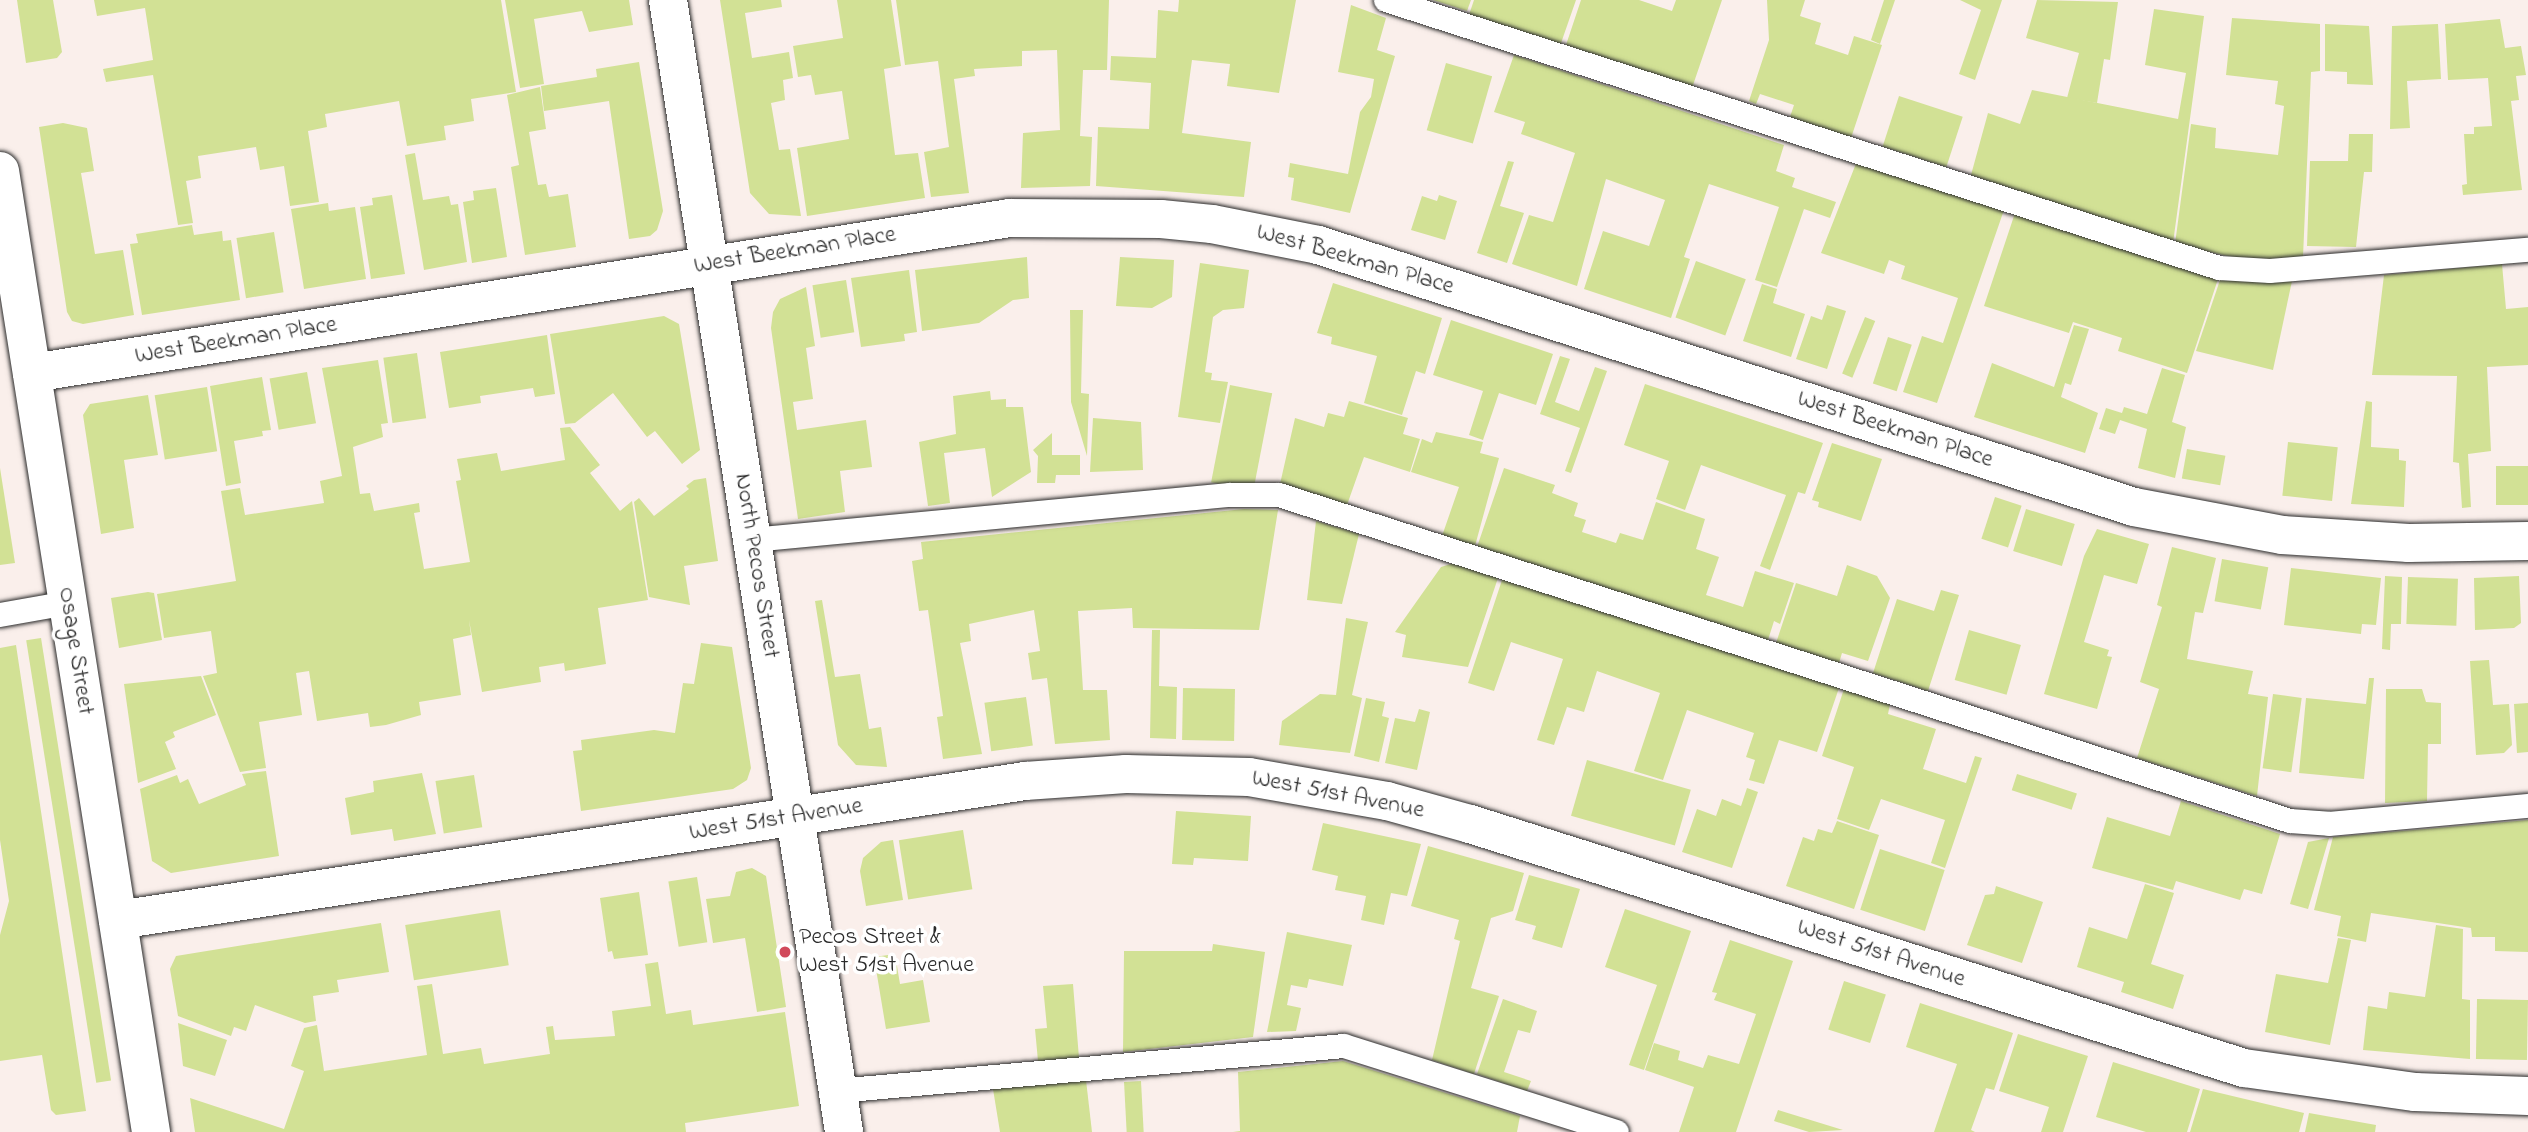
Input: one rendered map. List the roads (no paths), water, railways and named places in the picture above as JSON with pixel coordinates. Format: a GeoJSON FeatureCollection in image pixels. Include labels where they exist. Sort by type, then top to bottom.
{"type":"FeatureCollection","features":[{"type":"Feature","properties":{"kind":"street","name":"North Pecos Street"},"geometry":{"type":"LineString","coordinates":[[668,0],[844,1132]]}},
{"type":"Feature","properties":{"kind":"street","name":"Osage Street"},"geometry":{"type":"LineString","coordinates":[[0,171],[149,1132]]}},
{"type":"Feature","properties":{"kind":"street","name":"West Beekman Place"},"geometry":{"type":"LineString","coordinates":[[32,373],[1009,218],[1109,216],[1212,224],[1318,245],[2134,507],[2282,535],[2409,543],[2528,541]]}},
{"type":"Feature","properties":{"kind":"street","name":"West 51st Avenue"},"geometry":{"type":"LineString","coordinates":[[118,920],[1072,776],[1249,776],[1305,785],[1470,824],[2244,1068],[2390,1090],[2528,1096]]}},
{"type":"Feature","properties":{"kind":"lane"},"geometry":{"type":"LineString","coordinates":[[1386,0],[2219,268],[2270,271],[2528,250]]}},
{"type":"Feature","properties":{"kind":"lane"},"geometry":{"type":"LineString","coordinates":[[752,540],[1230,495],[1279,495],[2290,821],[2329,824],[2528,806]]}},
{"type":"Feature","properties":{"kind":"lane"},"geometry":{"type":"LineString","coordinates":[[0,615],[68,603]]}},
{"type":"Feature","properties":{"kind":"lane"},"geometry":{"type":"LineString","coordinates":[[838,1091],[1344,1046],[1617,1132]]}},
{"type":"Feature","properties":{"kind":"place","name":"Pecos Street & West 51st Avenue"},"geometry":{"type":"Point","coordinates":[785,952]}}]}
